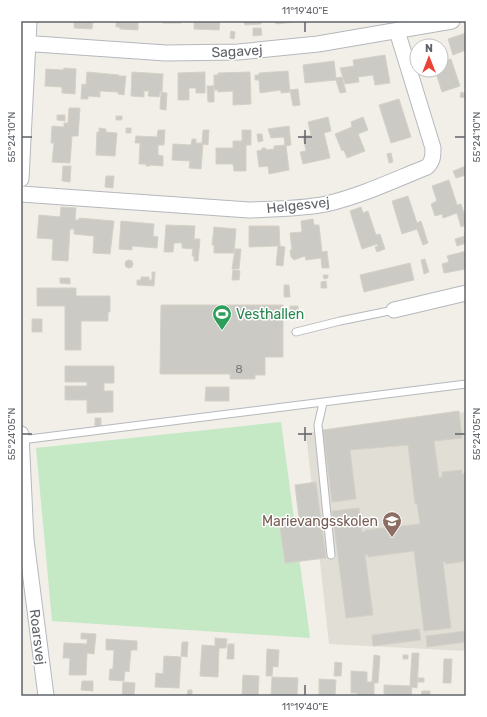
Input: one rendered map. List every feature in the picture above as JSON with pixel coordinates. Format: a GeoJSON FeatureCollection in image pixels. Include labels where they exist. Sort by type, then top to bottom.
{"type":"FeatureCollection","features":[{"type":"Feature","properties":{"kind":"street"},"geometry":{"type":"LineString","coordinates":[[21,179],[24,43],[29,21]]}},
{"type":"Feature","properties":{"kind":"street","name":"Sagavej"},"geometry":{"type":"LineString","coordinates":[[24,43],[166,53],[238,52],[318,44],[452,21]]}},
{"type":"Feature","properties":{"kind":"street","name":"Helgesvej"},"geometry":{"type":"LineString","coordinates":[[21,194],[249,210],[286,209],[325,204],[351,197],[427,167],[432,162],[433,148],[397,31]]}},
{"type":"Feature","properties":{"kind":"street"},"geometry":{"type":"LineString","coordinates":[[394,310],[466,292]]}},
{"type":"Feature","properties":{"kind":"street","name":"Roarsvej"},"geometry":{"type":"LineString","coordinates":[[21,434],[24,540],[46,696]]}},
{"type":"Feature","properties":{"kind":"lane"},"geometry":{"type":"LineString","coordinates":[[296,332],[394,310]]}},
{"type":"Feature","properties":{"kind":"lane"},"geometry":{"type":"LineString","coordinates":[[21,440],[466,384]]}},
{"type":"Feature","properties":{"kind":"lane"},"geometry":{"type":"LineString","coordinates":[[323,403],[318,424],[331,555]]}},
{"type":"Feature","properties":{"kind":"shaded area","name":"Marievangsskolen"},"geometry":{"type":"Polygon","coordinates":[[[466,412],[466,651],[329,644],[306,433],[466,412]]]}},
{"type":"Feature","properties":{"kind":"green space"},"geometry":{"type":"Polygon","coordinates":[[[281,422],[310,638],[52,621],[36,448],[281,422]]]}},
{"type":"Feature","properties":{"kind":"building"},"geometry":{"type":"Polygon","coordinates":[[[74,21],[93,21],[92,29],[74,28],[74,21]]]}},
{"type":"Feature","properties":{"kind":"building"},"geometry":{"type":"Polygon","coordinates":[[[116,21],[138,21],[138,30],[120,29],[120,27],[116,27],[116,21]]]}},
{"type":"Feature","properties":{"kind":"building"},"geometry":{"type":"Polygon","coordinates":[[[163,21],[181,21],[181,23],[163,23],[163,21]]]}},
{"type":"Feature","properties":{"kind":"building"},"geometry":{"type":"Polygon","coordinates":[[[194,21],[220,21],[219,30],[194,29],[194,21]]]}},
{"type":"Feature","properties":{"kind":"building"},"geometry":{"type":"Polygon","coordinates":[[[244,21],[261,21],[261,24],[245,25],[244,21]]]}},
{"type":"Feature","properties":{"kind":"building"},"geometry":{"type":"Polygon","coordinates":[[[275,21],[303,21],[276,24],[275,21]]]}},
{"type":"Feature","properties":{"kind":"building"},"geometry":{"type":"Polygon","coordinates":[[[253,28],[261,28],[262,35],[253,36],[253,28]]]}},
{"type":"Feature","properties":{"kind":"building"},"geometry":{"type":"Polygon","coordinates":[[[231,31],[235,32],[234,39],[230,38],[231,31]]]}},
{"type":"Feature","properties":{"kind":"building"},"geometry":{"type":"Polygon","coordinates":[[[466,33],[466,50],[453,55],[449,39],[466,33]]]}},
{"type":"Feature","properties":{"kind":"building"},"geometry":{"type":"Polygon","coordinates":[[[385,55],[390,83],[375,85],[373,75],[358,77],[359,82],[345,84],[340,68],[354,66],[353,60],[385,55]]]}},
{"type":"Feature","properties":{"kind":"building"},"geometry":{"type":"Polygon","coordinates":[[[449,59],[451,59],[460,86],[442,92],[438,78],[449,78],[449,59]]]}},
{"type":"Feature","properties":{"kind":"building"},"geometry":{"type":"Polygon","coordinates":[[[334,61],[336,78],[342,77],[346,92],[340,93],[336,80],[305,83],[303,65],[334,61]]]}},
{"type":"Feature","properties":{"kind":"building"},"geometry":{"type":"Polygon","coordinates":[[[64,68],[76,69],[75,94],[62,93],[62,87],[45,86],[46,69],[63,70],[64,68]]]}},
{"type":"Feature","properties":{"kind":"building"},"geometry":{"type":"Polygon","coordinates":[[[288,71],[290,92],[281,93],[281,90],[260,93],[259,80],[255,80],[255,75],[259,75],[259,73],[288,71]]]}},
{"type":"Feature","properties":{"kind":"building"},"geometry":{"type":"Polygon","coordinates":[[[87,72],[126,76],[124,95],[118,94],[118,92],[100,91],[100,97],[88,96],[88,99],[81,99],[82,84],[86,85],[87,72]]]}},
{"type":"Feature","properties":{"kind":"building"},"geometry":{"type":"Polygon","coordinates":[[[132,72],[163,74],[162,92],[160,92],[159,97],[148,96],[149,91],[144,91],[144,97],[131,96],[132,72]]]}},
{"type":"Feature","properties":{"kind":"building"},"geometry":{"type":"Polygon","coordinates":[[[205,72],[205,93],[196,93],[196,88],[189,88],[189,100],[178,100],[178,73],[205,72]]]}},
{"type":"Feature","properties":{"kind":"building"},"geometry":{"type":"Polygon","coordinates":[[[250,72],[251,104],[233,105],[233,91],[218,92],[218,90],[214,90],[214,75],[218,75],[218,73],[250,72]]]}},
{"type":"Feature","properties":{"kind":"building"},"geometry":{"type":"Polygon","coordinates":[[[207,86],[214,86],[214,102],[208,102],[207,86]]]}},
{"type":"Feature","properties":{"kind":"building"},"geometry":{"type":"Polygon","coordinates":[[[298,89],[300,105],[293,106],[290,90],[298,89]]]}},
{"type":"Feature","properties":{"kind":"building"},"geometry":{"type":"Polygon","coordinates":[[[161,92],[167,93],[166,110],[160,109],[161,92]]]}},
{"type":"Feature","properties":{"kind":"building"},"geometry":{"type":"Polygon","coordinates":[[[461,92],[466,94],[465,98],[460,97],[461,92]]]}},
{"type":"Feature","properties":{"kind":"building"},"geometry":{"type":"Polygon","coordinates":[[[399,99],[411,137],[391,143],[379,105],[399,99]]]}},
{"type":"Feature","properties":{"kind":"building"},"geometry":{"type":"Polygon","coordinates":[[[69,108],[80,108],[78,136],[72,136],[70,163],[52,162],[54,143],[51,143],[52,126],[64,127],[64,123],[68,123],[69,108]]]}},
{"type":"Feature","properties":{"kind":"building"},"geometry":{"type":"Polygon","coordinates":[[[57,115],[65,115],[65,121],[57,120],[57,115]]]}},
{"type":"Feature","properties":{"kind":"building"},"geometry":{"type":"Polygon","coordinates":[[[116,116],[122,116],[122,120],[116,120],[116,116]]]}},
{"type":"Feature","properties":{"kind":"building"},"geometry":{"type":"Polygon","coordinates":[[[328,117],[331,131],[324,133],[330,158],[303,164],[300,152],[306,151],[303,136],[311,135],[308,122],[328,117]]]}},
{"type":"Feature","properties":{"kind":"building"},"geometry":{"type":"Polygon","coordinates":[[[363,117],[368,130],[358,134],[365,151],[347,158],[344,150],[342,151],[335,134],[352,127],[351,122],[363,117]]]}},
{"type":"Feature","properties":{"kind":"building"},"geometry":{"type":"Polygon","coordinates":[[[289,126],[291,145],[286,146],[289,170],[269,174],[268,166],[259,167],[257,151],[262,150],[262,148],[266,148],[266,150],[274,149],[274,146],[285,145],[284,137],[271,138],[268,129],[289,126]]]}},
{"type":"Feature","properties":{"kind":"building"},"geometry":{"type":"Polygon","coordinates":[[[99,128],[106,129],[106,132],[117,133],[115,156],[96,155],[97,132],[99,132],[99,128]]]}},
{"type":"Feature","properties":{"kind":"building"},"geometry":{"type":"Polygon","coordinates":[[[126,128],[131,128],[131,133],[126,133],[126,128]]]}},
{"type":"Feature","properties":{"kind":"building"},"geometry":{"type":"Polygon","coordinates":[[[158,130],[165,130],[164,145],[158,145],[158,155],[163,156],[163,166],[146,166],[146,164],[139,164],[140,143],[135,143],[136,136],[157,137],[158,130]]]}},
{"type":"Feature","properties":{"kind":"building"},"geometry":{"type":"Polygon","coordinates":[[[203,130],[209,130],[208,145],[203,144],[201,169],[189,168],[190,161],[172,160],[173,144],[191,145],[192,139],[196,139],[196,143],[202,143],[203,130]]]}},
{"type":"Feature","properties":{"kind":"building"},"geometry":{"type":"Polygon","coordinates":[[[242,130],[251,130],[251,145],[246,145],[246,171],[234,171],[233,164],[216,164],[216,148],[233,148],[233,141],[242,141],[242,130]]]}},
{"type":"Feature","properties":{"kind":"building"},"geometry":{"type":"Polygon","coordinates":[[[257,134],[262,134],[263,141],[258,142],[257,134]]]}},
{"type":"Feature","properties":{"kind":"building"},"geometry":{"type":"Polygon","coordinates":[[[391,153],[393,162],[389,163],[387,154],[391,153]]]}},
{"type":"Feature","properties":{"kind":"building"},"geometry":{"type":"Polygon","coordinates":[[[63,166],[71,166],[70,182],[62,181],[63,166]]]}},
{"type":"Feature","properties":{"kind":"building"},"geometry":{"type":"Polygon","coordinates":[[[466,166],[466,175],[456,178],[453,171],[466,166]]]}},
{"type":"Feature","properties":{"kind":"building"},"geometry":{"type":"Polygon","coordinates":[[[106,176],[114,176],[113,188],[105,187],[106,176]]]}},
{"type":"Feature","properties":{"kind":"building"},"geometry":{"type":"Polygon","coordinates":[[[449,180],[457,205],[461,204],[466,219],[466,225],[461,227],[457,213],[443,218],[442,214],[435,216],[431,204],[437,201],[432,186],[449,180]]]}},
{"type":"Feature","properties":{"kind":"building"},"geometry":{"type":"Polygon","coordinates":[[[408,196],[417,223],[421,221],[428,243],[423,245],[417,229],[402,234],[392,201],[408,196]]]}},
{"type":"Feature","properties":{"kind":"building"},"geometry":{"type":"Polygon","coordinates":[[[61,207],[76,208],[75,220],[79,220],[79,218],[114,221],[110,254],[93,253],[94,236],[74,234],[74,229],[70,229],[68,261],[52,260],[53,239],[37,238],[39,215],[60,217],[61,207]]]}},
{"type":"Feature","properties":{"kind":"building"},"geometry":{"type":"Polygon","coordinates":[[[361,207],[363,213],[368,211],[376,235],[380,234],[385,249],[377,252],[375,247],[378,246],[377,244],[362,249],[350,211],[361,207]]]}},
{"type":"Feature","properties":{"kind":"building"},"geometry":{"type":"Polygon","coordinates":[[[313,219],[314,225],[319,225],[322,252],[327,251],[329,268],[322,268],[321,258],[306,260],[305,256],[294,260],[291,257],[290,250],[292,250],[290,233],[302,232],[301,221],[313,219]]]}},
{"type":"Feature","properties":{"kind":"building"},"geometry":{"type":"Polygon","coordinates":[[[121,221],[154,224],[153,236],[158,237],[157,248],[132,246],[132,250],[119,249],[121,221]]]}},
{"type":"Feature","properties":{"kind":"building"},"geometry":{"type":"Polygon","coordinates":[[[166,225],[195,226],[194,239],[200,239],[198,261],[194,261],[194,256],[192,256],[193,249],[182,248],[182,243],[174,243],[173,252],[164,252],[166,225]]]}},
{"type":"Feature","properties":{"kind":"building"},"geometry":{"type":"Polygon","coordinates":[[[249,226],[279,226],[280,246],[285,247],[283,266],[276,265],[278,246],[249,247],[249,226]]]}},
{"type":"Feature","properties":{"kind":"building"},"geometry":{"type":"Polygon","coordinates":[[[214,227],[236,229],[234,253],[214,253],[214,245],[212,245],[214,227]]]}},
{"type":"Feature","properties":{"kind":"building"},"geometry":{"type":"Polygon","coordinates":[[[464,233],[466,233],[466,243],[457,246],[455,239],[465,236],[464,233]]]}},
{"type":"Feature","properties":{"kind":"building"},"geometry":{"type":"Polygon","coordinates":[[[235,249],[241,249],[239,269],[232,269],[235,249]]]}},
{"type":"Feature","properties":{"kind":"building"},"geometry":{"type":"Polygon","coordinates":[[[466,251],[466,269],[444,273],[442,264],[449,262],[447,256],[466,251]]]}},
{"type":"Feature","properties":{"kind":"building"},"geometry":{"type":"Polygon","coordinates":[[[425,259],[429,272],[424,274],[421,260],[425,259]]]}},
{"type":"Feature","properties":{"kind":"building"},"geometry":{"type":"Polygon","coordinates":[[[127,260],[131,260],[133,264],[131,268],[127,268],[125,266],[125,262],[127,260]]]}},
{"type":"Feature","properties":{"kind":"building"},"geometry":{"type":"Polygon","coordinates":[[[410,263],[414,280],[364,292],[360,275],[410,263]]]}},
{"type":"Feature","properties":{"kind":"building"},"geometry":{"type":"Polygon","coordinates":[[[233,270],[240,271],[239,280],[232,280],[233,270]]]}},
{"type":"Feature","properties":{"kind":"building"},"geometry":{"type":"Polygon","coordinates":[[[152,272],[155,272],[154,286],[137,285],[137,280],[141,280],[141,277],[149,277],[149,280],[152,280],[152,272]]]}},
{"type":"Feature","properties":{"kind":"building"},"geometry":{"type":"Polygon","coordinates":[[[323,275],[328,275],[328,278],[324,279],[323,275]]]}},
{"type":"Feature","properties":{"kind":"building"},"geometry":{"type":"Polygon","coordinates":[[[60,278],[70,278],[70,284],[60,283],[60,278]]]}},
{"type":"Feature","properties":{"kind":"building"},"geometry":{"type":"Polygon","coordinates":[[[326,281],[327,288],[321,288],[321,282],[326,281]]]}},
{"type":"Feature","properties":{"kind":"building"},"geometry":{"type":"Polygon","coordinates":[[[284,285],[289,285],[290,297],[284,297],[284,285]]]}},
{"type":"Feature","properties":{"kind":"building"},"geometry":{"type":"Polygon","coordinates":[[[37,288],[76,288],[76,296],[110,296],[110,312],[108,312],[108,321],[81,321],[81,350],[65,350],[65,306],[37,306],[37,288]]]}},
{"type":"Feature","properties":{"kind":"building","name":"Vesthallen"},"geometry":{"type":"Polygon","coordinates":[[[161,305],[283,305],[283,357],[265,357],[265,375],[255,375],[255,379],[230,379],[230,374],[160,374],[161,305]]]}},
{"type":"Feature","properties":{"kind":"building"},"geometry":{"type":"Polygon","coordinates":[[[290,306],[298,306],[298,313],[290,313],[290,306]]]}},
{"type":"Feature","properties":{"kind":"building"},"geometry":{"type":"Polygon","coordinates":[[[32,319],[42,319],[42,332],[32,332],[32,319]]]}},
{"type":"Feature","properties":{"kind":"building"},"geometry":{"type":"Polygon","coordinates":[[[65,366],[114,366],[114,383],[104,383],[104,391],[113,391],[113,412],[87,413],[87,400],[65,400],[65,386],[87,386],[87,382],[65,382],[65,366]]]}},
{"type":"Feature","properties":{"kind":"building"},"geometry":{"type":"Polygon","coordinates":[[[206,387],[229,387],[229,401],[205,401],[206,387]]]}},
{"type":"Feature","properties":{"kind":"building"},"geometry":{"type":"Polygon","coordinates":[[[459,411],[462,438],[434,441],[439,478],[442,477],[442,472],[462,470],[462,474],[466,474],[466,561],[446,564],[443,562],[451,628],[424,631],[414,551],[368,557],[368,555],[365,555],[373,615],[346,618],[332,511],[359,508],[362,532],[365,532],[365,530],[420,524],[417,504],[415,504],[408,445],[350,450],[356,499],[332,502],[323,430],[459,411]]]}},
{"type":"Feature","properties":{"kind":"building"},"geometry":{"type":"Polygon","coordinates":[[[95,418],[101,418],[101,426],[95,426],[95,418]]]}},
{"type":"Feature","properties":{"kind":"building"},"geometry":{"type":"Polygon","coordinates":[[[316,482],[326,558],[285,563],[279,520],[299,518],[295,485],[316,482]]]}},
{"type":"Feature","properties":{"kind":"building"},"geometry":{"type":"Polygon","coordinates":[[[419,629],[421,640],[373,646],[372,635],[419,629]]]}},
{"type":"Feature","properties":{"kind":"building"},"geometry":{"type":"Polygon","coordinates":[[[466,631],[466,642],[427,647],[426,636],[466,631]]]}},
{"type":"Feature","properties":{"kind":"building"},"geometry":{"type":"Polygon","coordinates":[[[81,633],[96,634],[94,654],[87,653],[86,675],[69,675],[70,658],[63,658],[64,643],[87,644],[87,639],[81,639],[81,633]]]}},
{"type":"Feature","properties":{"kind":"building"},"geometry":{"type":"Polygon","coordinates":[[[215,638],[227,639],[226,648],[219,648],[218,677],[200,676],[202,645],[215,646],[215,638]]]}},
{"type":"Feature","properties":{"kind":"building"},"geometry":{"type":"Polygon","coordinates":[[[106,639],[137,641],[137,650],[131,650],[129,672],[125,671],[124,681],[109,680],[110,669],[113,669],[114,650],[106,650],[106,639]]]}},
{"type":"Feature","properties":{"kind":"building"},"geometry":{"type":"Polygon","coordinates":[[[182,642],[188,642],[187,657],[181,656],[182,642]]]}},
{"type":"Feature","properties":{"kind":"building"},"geometry":{"type":"Polygon","coordinates":[[[228,644],[234,644],[234,659],[227,659],[228,644]]]}},
{"type":"Feature","properties":{"kind":"building"},"geometry":{"type":"Polygon","coordinates":[[[267,649],[279,650],[278,667],[273,666],[272,676],[266,676],[267,649]]]}},
{"type":"Feature","properties":{"kind":"building"},"geometry":{"type":"Polygon","coordinates":[[[412,653],[419,653],[417,688],[412,687],[411,696],[384,696],[384,685],[410,686],[412,653]]]}},
{"type":"Feature","properties":{"kind":"building"},"geometry":{"type":"Polygon","coordinates":[[[374,655],[380,656],[378,683],[374,683],[374,696],[357,696],[357,693],[351,693],[351,671],[367,672],[367,682],[372,682],[374,655]]]}},
{"type":"Feature","properties":{"kind":"building"},"geometry":{"type":"Polygon","coordinates":[[[403,655],[408,655],[408,659],[403,659],[403,655]]]}},
{"type":"Feature","properties":{"kind":"building"},"geometry":{"type":"Polygon","coordinates":[[[164,656],[181,657],[179,688],[155,687],[156,673],[163,674],[164,656]]]}},
{"type":"Feature","properties":{"kind":"building"},"geometry":{"type":"Polygon","coordinates":[[[444,659],[452,659],[451,683],[443,683],[444,659]]]}},
{"type":"Feature","properties":{"kind":"building"},"geometry":{"type":"Polygon","coordinates":[[[335,662],[342,663],[341,676],[334,676],[335,662]]]}},
{"type":"Feature","properties":{"kind":"building"},"geometry":{"type":"Polygon","coordinates":[[[243,675],[259,676],[258,696],[242,696],[243,675]]]}},
{"type":"Feature","properties":{"kind":"building"},"geometry":{"type":"Polygon","coordinates":[[[272,677],[298,678],[297,696],[271,696],[272,677]]]}},
{"type":"Feature","properties":{"kind":"building"},"geometry":{"type":"Polygon","coordinates":[[[418,678],[424,678],[424,682],[418,682],[418,678]]]}},
{"type":"Feature","properties":{"kind":"building"},"geometry":{"type":"Polygon","coordinates":[[[319,679],[336,680],[335,696],[319,696],[319,679]]]}},
{"type":"Feature","properties":{"kind":"building"},"geometry":{"type":"Polygon","coordinates":[[[82,681],[93,681],[93,691],[81,690],[82,681]]]}},
{"type":"Feature","properties":{"kind":"building"},"geometry":{"type":"Polygon","coordinates":[[[123,682],[135,683],[134,696],[122,696],[123,682]]]}},
{"type":"Feature","properties":{"kind":"building"},"geometry":{"type":"Polygon","coordinates":[[[188,690],[192,690],[192,695],[187,695],[188,690]]]}},
{"type":"Feature","properties":{"kind":"building"},"geometry":{"type":"Polygon","coordinates":[[[422,691],[430,691],[430,695],[442,696],[421,696],[422,691]]]}},
{"type":"Feature","properties":{"kind":"place","name":"Vesthallen"},"geometry":{"type":"Point","coordinates":[222,331]}},
{"type":"Feature","properties":{"kind":"place","name":"Marievangsskolen"},"geometry":{"type":"Point","coordinates":[392,538]}}]}
